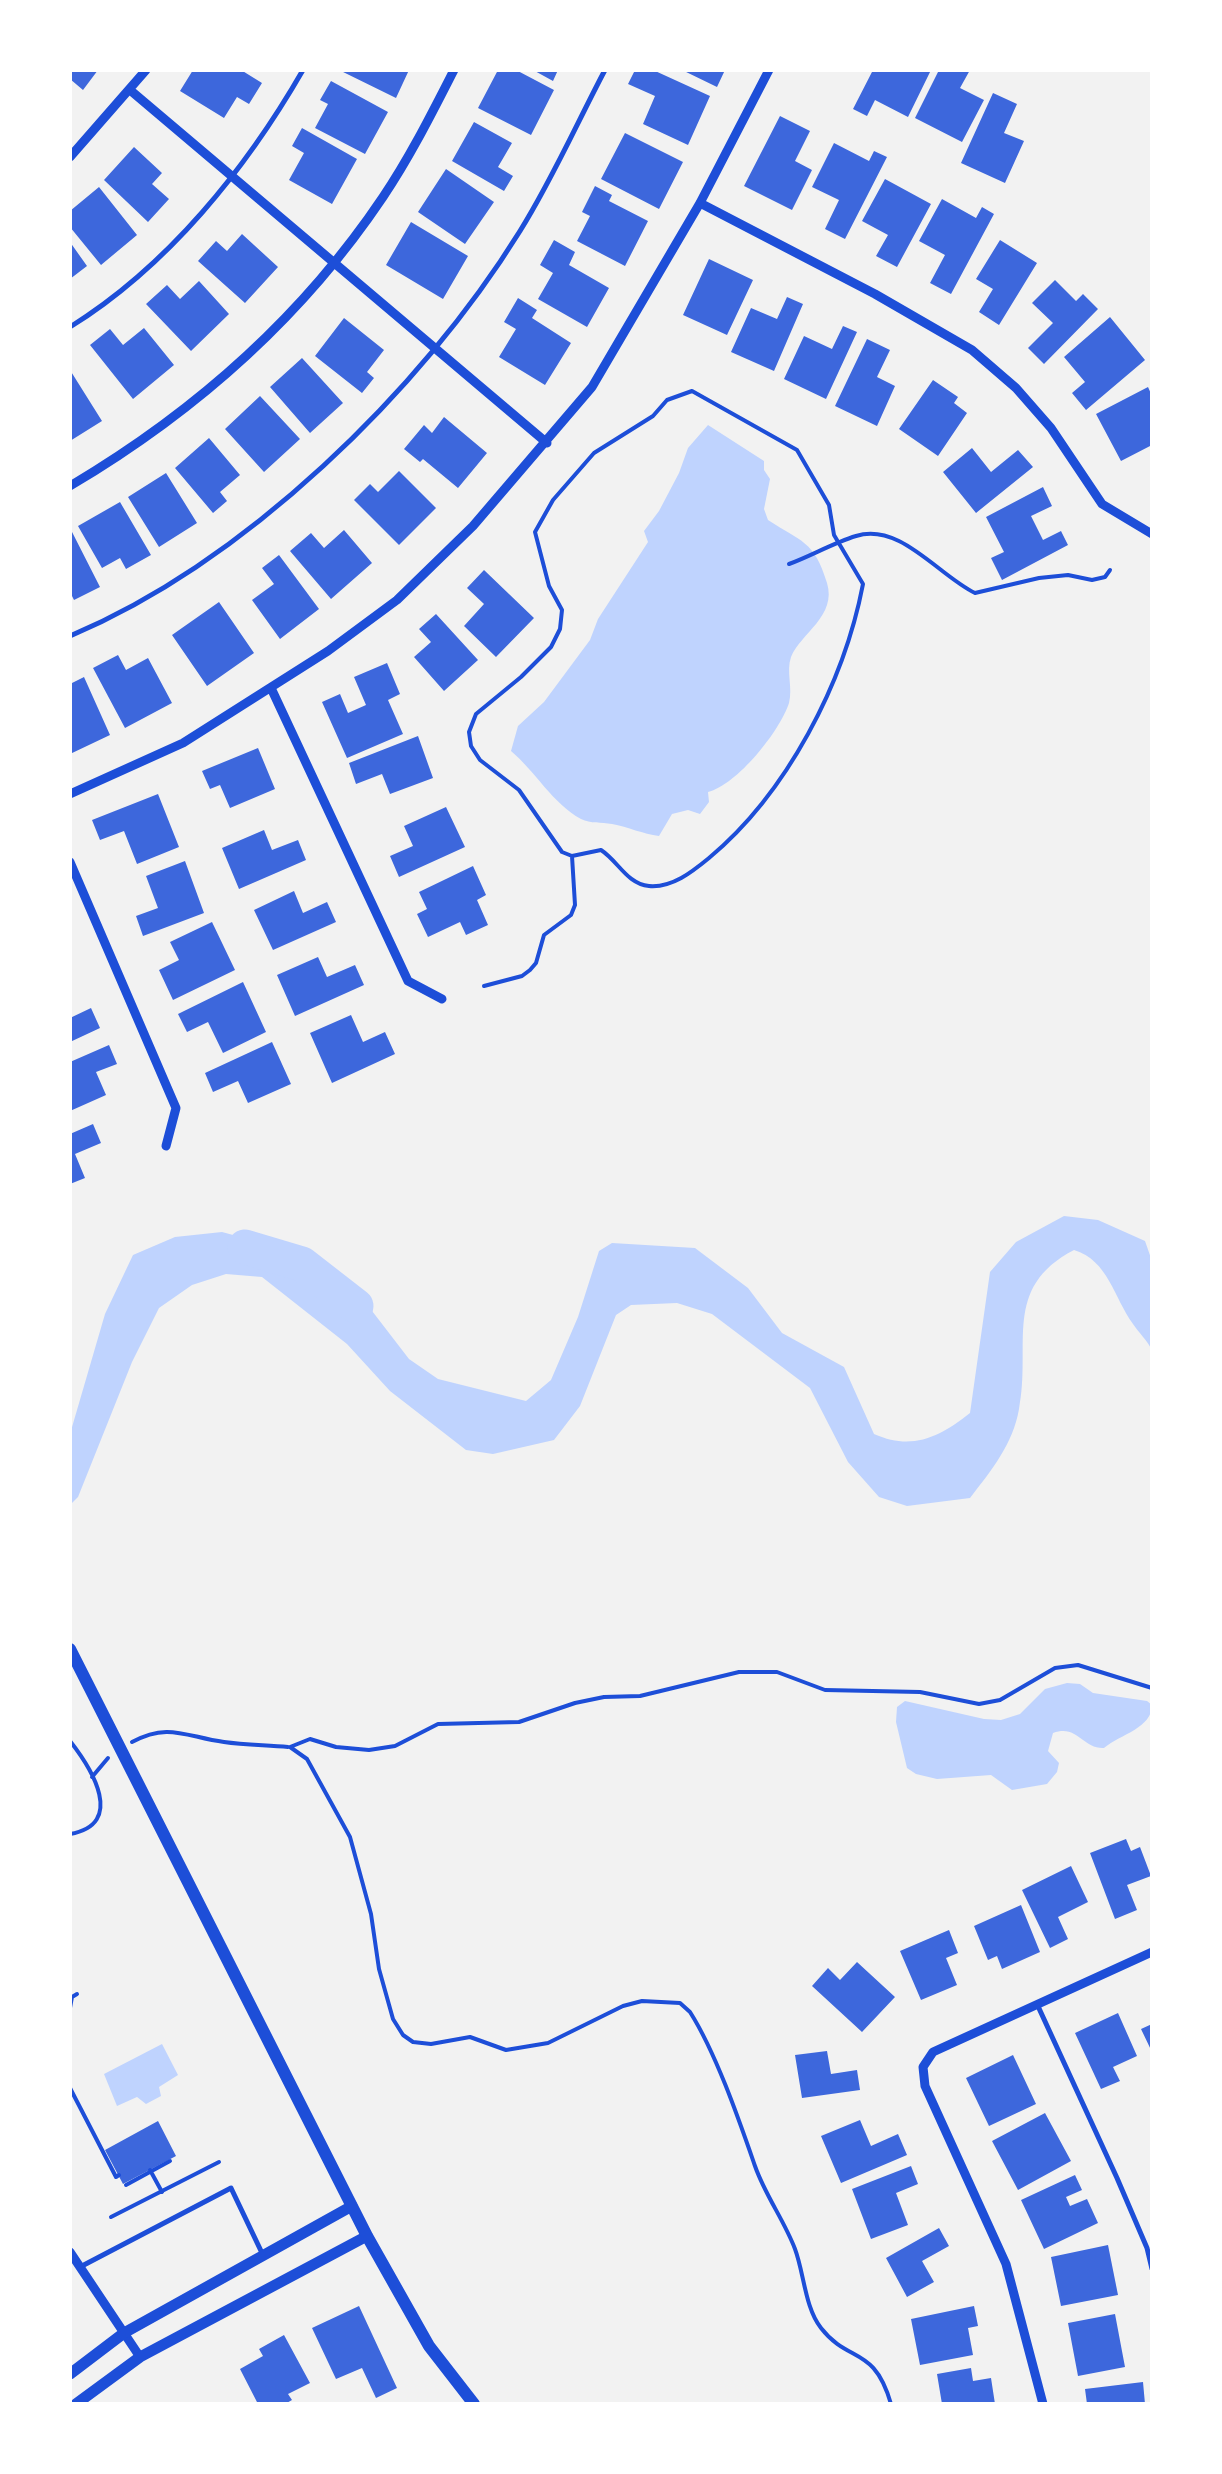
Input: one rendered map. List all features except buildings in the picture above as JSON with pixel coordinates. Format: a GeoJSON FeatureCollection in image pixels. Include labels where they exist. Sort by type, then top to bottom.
{"type":"FeatureCollection","features":[{"type":"Feature","properties":{"kind":"main road"},"geometry":{"type":"LineString","coordinates":[[70,1649],[367,2236],[429,2346],[474,2404]]}},
{"type":"Feature","properties":{"kind":"street"},"geometry":{"type":"LineString","coordinates":[[70,157],[146,70]]}},
{"type":"Feature","properties":{"kind":"street"},"geometry":{"type":"LineString","coordinates":[[70,486],[138,446],[218,384],[298,307],[383,197],[454,70]]}},
{"type":"Feature","properties":{"kind":"street"},"geometry":{"type":"LineString","coordinates":[[70,794],[183,743],[328,651],[396,600],[473,526],[592,387],[700,204],[769,70]]}},
{"type":"Feature","properties":{"kind":"street"},"geometry":{"type":"LineString","coordinates":[[130,90],[547,443]]}},
{"type":"Feature","properties":{"kind":"street"},"geometry":{"type":"LineString","coordinates":[[700,204],[972,350],[1016,388],[1051,428],[1102,504],[1152,534]]}},
{"type":"Feature","properties":{"kind":"street"},"geometry":{"type":"LineString","coordinates":[[271,688],[408,980],[442,999]]}},
{"type":"Feature","properties":{"kind":"street"},"geometry":{"type":"LineString","coordinates":[[70,862],[176,1108],[166,1146]]}},
{"type":"Feature","properties":{"kind":"street"},"geometry":{"type":"LineString","coordinates":[[1043,2404],[1006,2264],[925,2086],[923,2067],[932,2052],[1152,1952]]}},
{"type":"Feature","properties":{"kind":"street"},"geometry":{"type":"LineString","coordinates":[[70,2374],[124,2333],[352,2206]]}},
{"type":"Feature","properties":{"kind":"street"},"geometry":{"type":"LineString","coordinates":[[76,2404],[140,2357],[367,2236]]}},
{"type":"Feature","properties":{"kind":"street"},"geometry":{"type":"LineString","coordinates":[[70,2252],[140,2357]]}},
{"type":"Feature","properties":{"kind":"lane"},"geometry":{"type":"LineString","coordinates":[[70,327],[136,277],[186,229],[234,175],[303,70]]}},
{"type":"Feature","properties":{"kind":"lane"},"geometry":{"type":"LineString","coordinates":[[70,636],[186,572],[280,502],[336,454],[436,351],[521,231],[604,70]]}},
{"type":"Feature","properties":{"kind":"lane"},"geometry":{"type":"LineString","coordinates":[[1036,2004],[1117,2178],[1152,2269]]}},
{"type":"Feature","properties":{"kind":"lane"},"geometry":{"type":"LineString","coordinates":[[80,2267],[231,2188],[263,2256]]}},
{"type":"Feature","properties":{"kind":"path"},"geometry":{"type":"LineString","coordinates":[[692,391],[797,450],[829,505],[839,544],[864,584],[849,639],[822,704],[768,799],[732,839],[694,870],[670,884],[652,887],[639,884],[601,850],[572,856],[562,852],[519,790],[480,760],[468,732],[476,714],[551,647],[560,629],[562,610],[544,573],[536,532],[540,519],[566,481],[583,468],[594,452],[653,416],[667,400],[692,391]]}},
{"type":"Feature","properties":{"kind":"path"},"geometry":{"type":"LineString","coordinates":[[788,564],[858,535],[876,534],[894,539],[975,593],[1038,578],[1068,575],[1092,580],[1105,577],[1110,570]]}},
{"type":"Feature","properties":{"kind":"path"},"geometry":{"type":"LineString","coordinates":[[484,986],[522,976],[530,970],[544,935],[570,915],[575,905],[572,856]]}},
{"type":"Feature","properties":{"kind":"path"},"geometry":{"type":"LineString","coordinates":[[126,1745],[150,1732],[175,1730],[226,1742],[290,1747],[310,1739],[336,1747],[370,1750],[395,1746],[438,1724],[518,1722],[604,1696],[640,1696],[739,1672],[777,1672],[826,1690],[920,1692],[979,1704],[1000,1700],[1056,1668],[1078,1665],[1152,1688]]}},
{"type":"Feature","properties":{"kind":"path"},"geometry":{"type":"LineString","coordinates":[[70,1741],[92,1777],[103,1806],[96,1822],[84,1832],[70,1834]]}},
{"type":"Feature","properties":{"kind":"path"},"geometry":{"type":"LineString","coordinates":[[290,1747],[307,1760],[350,1837],[371,1914],[379,1969],[393,2019],[402,2035],[413,2042],[431,2044],[470,2036],[506,2050],[548,2042],[623,2006],[642,2001],[680,2003],[690,2012],[748,2140],[756,2170],[795,2250],[822,2330],[878,2371],[891,2404]]}},
{"type":"Feature","properties":{"kind":"path"},"geometry":{"type":"LineString","coordinates":[[92,1777],[114,1751]]}},
{"type":"Feature","properties":{"kind":"path"},"geometry":{"type":"LineString","coordinates":[[70,2008],[72,1997],[77,1994]]}},
{"type":"Feature","properties":{"kind":"path"},"geometry":{"type":"LineString","coordinates":[[70,2088],[118,2175]]}},
{"type":"Feature","properties":{"kind":"path"},"geometry":{"type":"LineString","coordinates":[[126,2184],[170,2161]]}},
{"type":"Feature","properties":{"kind":"path"},"geometry":{"type":"LineString","coordinates":[[111,2218],[219,2162]]}},
{"type":"Feature","properties":{"kind":"path"},"geometry":{"type":"LineString","coordinates":[[150,2171],[162,2192]]}},
{"type":"Feature","properties":{"kind":"water"},"geometry":{"type":"Polygon","coordinates":[[[708,425],[764,461],[770,479],[764,509],[768,520],[798,538],[817,558],[827,583],[827,605],[791,657],[789,703],[777,728],[744,768],[708,792],[709,802],[700,814],[688,810],[672,814],[659,836],[585,821],[562,805],[511,751],[518,726],[544,702],[590,640],[598,619],[648,542],[644,531],[659,511],[688,448],[708,425]]]}},
{"type":"Feature","properties":{"kind":"water"},"geometry":{"type":"Polygon","coordinates":[[[1064,1216],[1098,1220],[1145,1241],[1152,1261],[1152,1350],[1095,1262],[1074,1250],[1051,1265],[1036,1282],[1028,1300],[1022,1385],[1012,1434],[970,1498],[907,1506],[879,1497],[848,1462],[810,1388],[712,1314],[677,1303],[631,1305],[616,1315],[580,1406],[554,1440],[493,1454],[466,1450],[390,1391],[347,1344],[262,1277],[226,1274],[192,1285],[159,1308],[132,1362],[78,1497],[70,1505],[70,1434],[105,1314],[133,1255],[175,1237],[222,1232],[259,1242],[369,1307],[409,1359],[438,1379],[526,1401],[551,1380],[578,1317],[599,1251],[612,1243],[695,1248],[748,1288],[782,1333],[844,1367],[874,1434],[913,1441],[936,1435],[970,1413],[990,1272],[1016,1242],[1064,1216]]]}},
{"type":"Feature","properties":{"kind":"water"},"geometry":{"type":"Polygon","coordinates":[[[1080,1684],[1093,1693],[1147,1701],[1152,1705],[1151,1713],[1141,1725],[1104,1748],[1068,1732],[1053,1733],[1048,1751],[1059,1763],[1047,1784],[1012,1790],[991,1775],[937,1779],[907,1768],[896,1722],[897,1707],[905,1701],[1001,1720],[1020,1714],[1045,1689],[1080,1684]]]}},
{"type":"Feature","properties":{"kind":"water"},"geometry":{"type":"Polygon","coordinates":[[[162,2044],[178,2075],[159,2087],[161,2096],[146,2104],[137,2097],[117,2106],[104,2074],[162,2044]]]}},
{"type":"Feature","properties":{"kind":"waterway"},"geometry":{"type":"LineString","coordinates":[[245,1247],[302,1264],[356,1306]]}}]}
